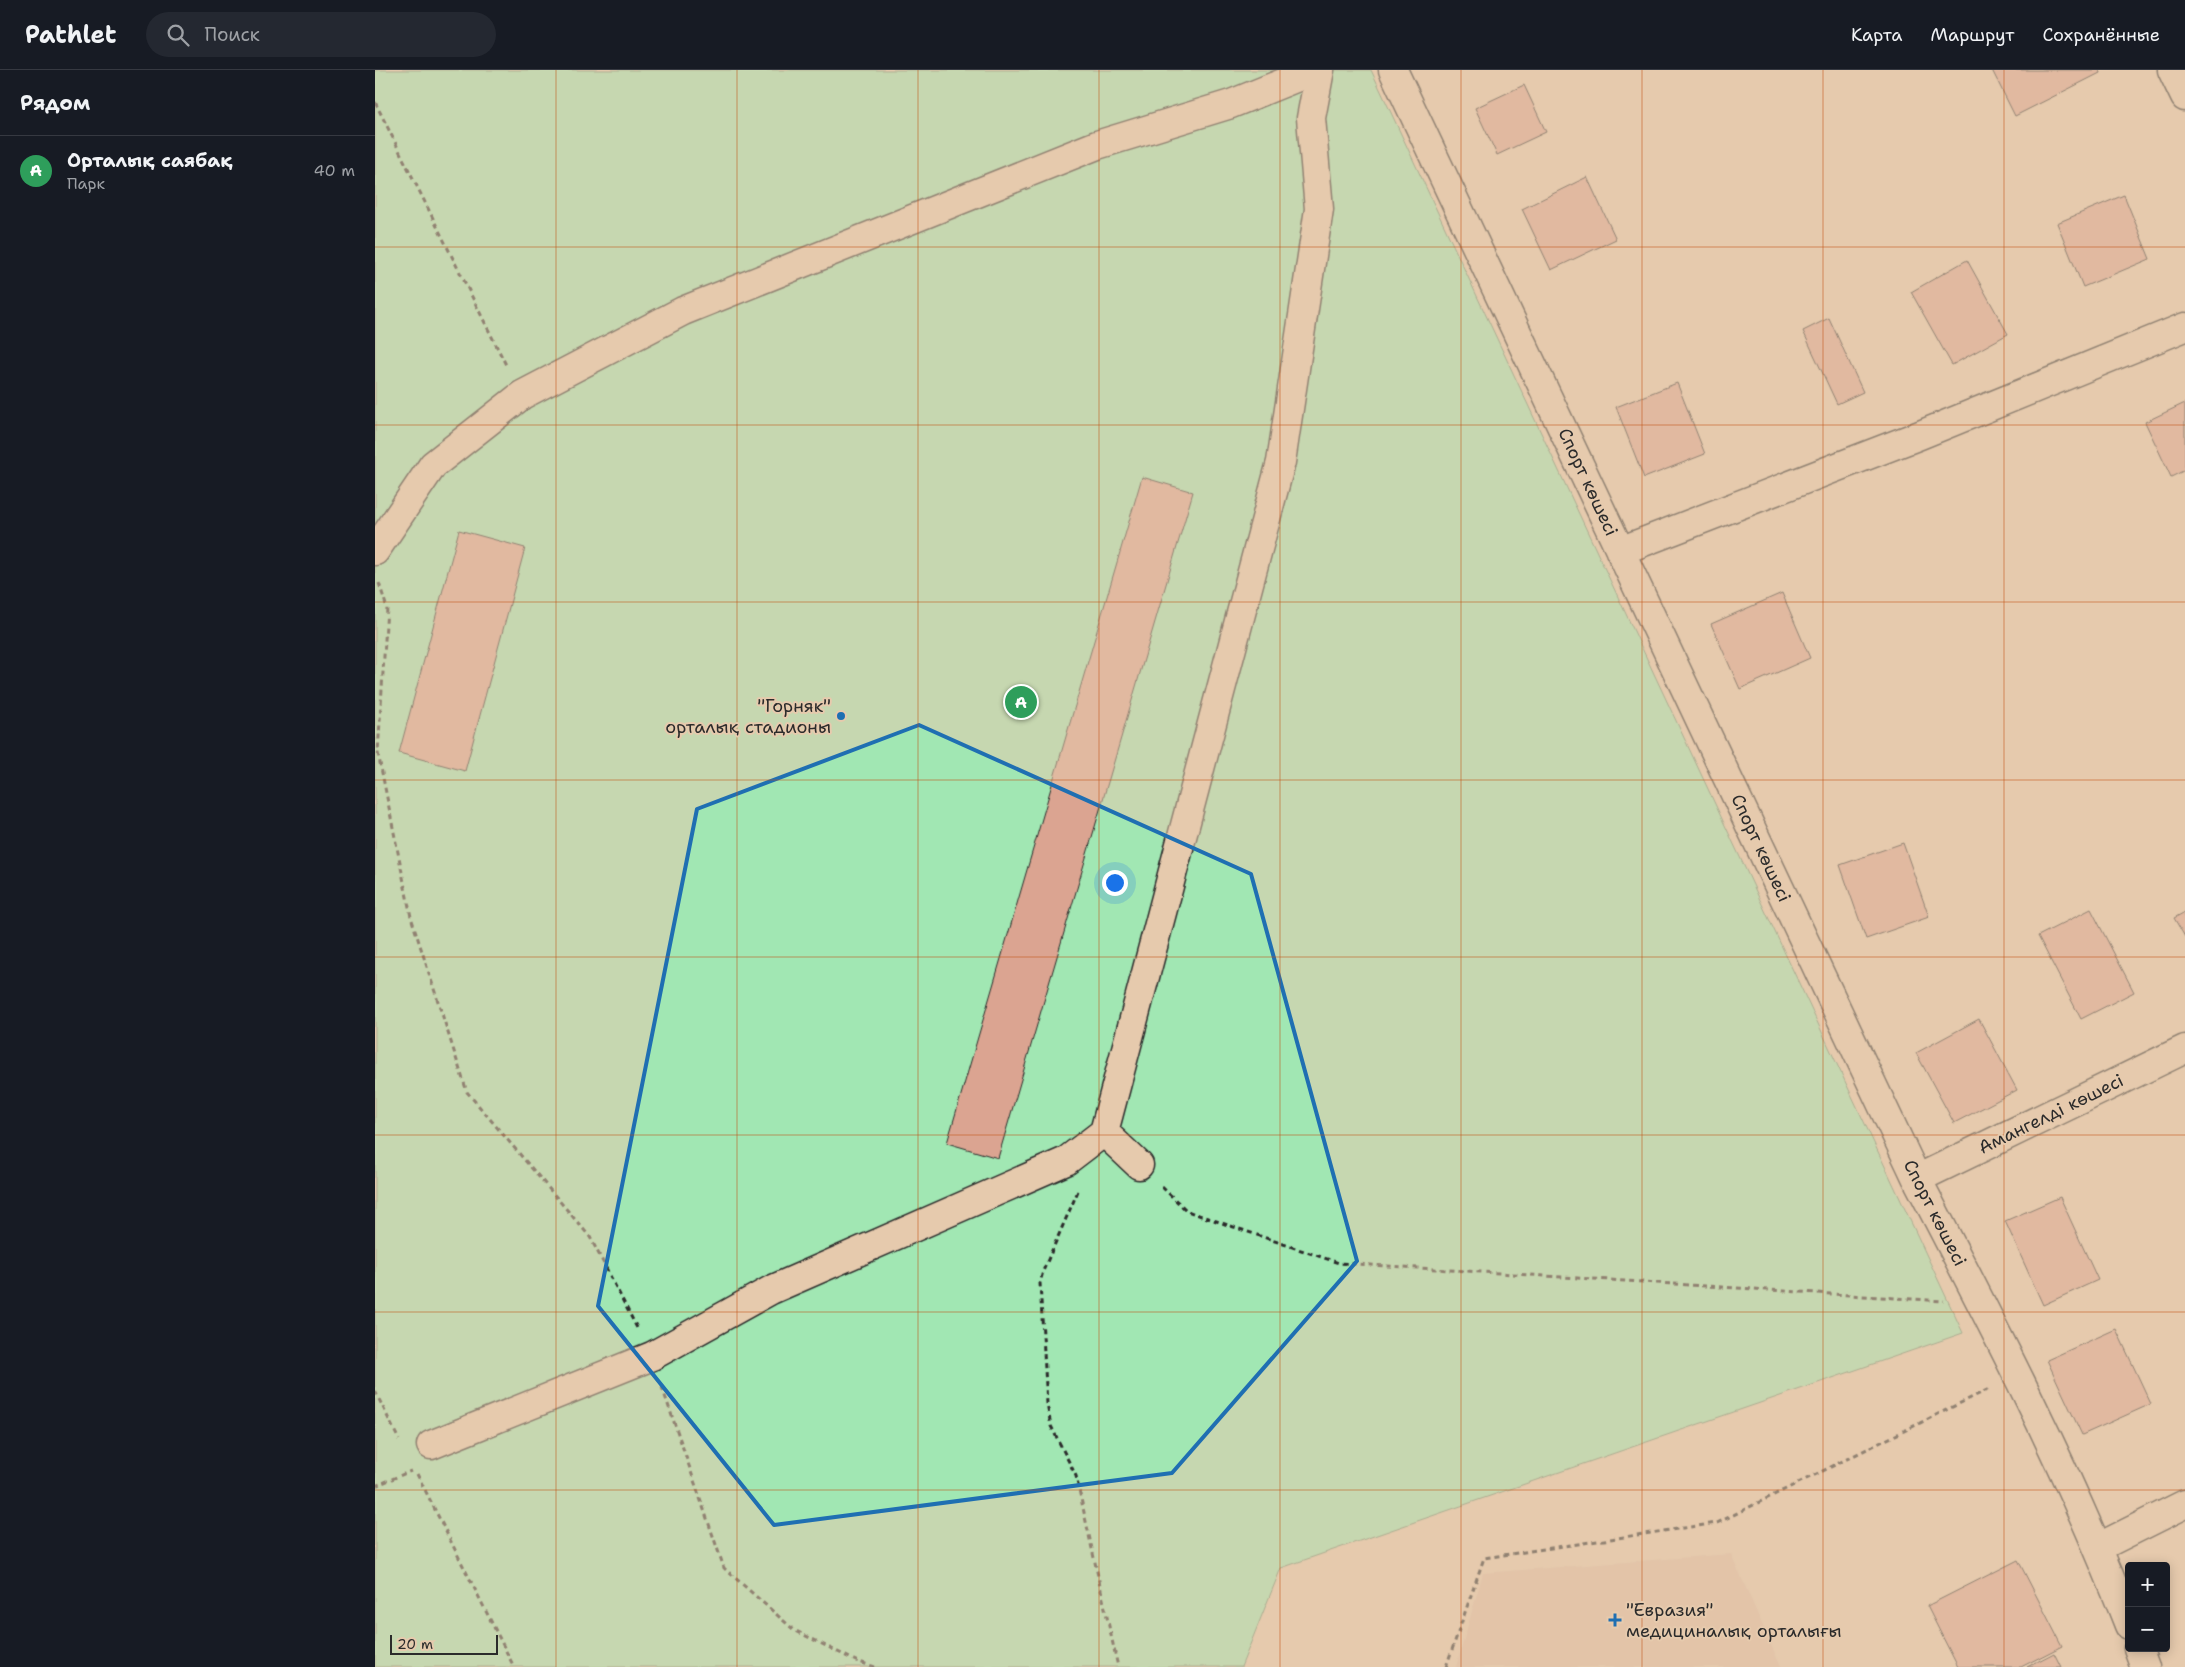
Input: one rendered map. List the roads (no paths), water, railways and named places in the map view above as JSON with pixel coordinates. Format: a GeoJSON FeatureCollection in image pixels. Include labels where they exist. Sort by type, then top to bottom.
{"type":"FeatureCollection","features":[{"type":"Feature","properties":{"kind":"street"},"geometry":{"type":"LineString","coordinates":[[375,551],[433,465],[522,395],[692,308],[1097,146],[1231,104],[1315,70]]}},
{"type":"Feature","properties":{"kind":"street"},"geometry":{"type":"LineString","coordinates":[[431,1445],[652,1356],[771,1290],[1066,1161],[1104,1132],[1281,462],[1319,208],[1311,118],[1320,70]]}},
{"type":"Feature","properties":{"kind":"street"},"geometry":{"type":"LineString","coordinates":[[2172,70],[2185,97]]}},
{"type":"Feature","properties":{"kind":"street","name":"Спорт көшесі"},"geometry":{"type":"LineString","coordinates":[[1401,73],[1620,551],[1917,1179],[2018,1375],[2099,1547],[2125,1615]]}},
{"type":"Feature","properties":{"kind":"street"},"geometry":{"type":"LineString","coordinates":[[1620,551],[1920,435],[2185,327]]}},
{"type":"Feature","properties":{"kind":"street","name":"Амангелді көшесі"},"geometry":{"type":"LineString","coordinates":[[1917,1179],[2185,1049]]}},
{"type":"Feature","properties":{"kind":"street"},"geometry":{"type":"LineString","coordinates":[[1104,1132],[1139,1165]]}},
{"type":"Feature","properties":{"kind":"street"},"geometry":{"type":"LineString","coordinates":[[2099,1547],[2185,1504]]}},
{"type":"Feature","properties":{"kind":"street"},"geometry":{"type":"LineString","coordinates":[[2139,1652],[2145,1667]]}},
{"type":"Feature","properties":{"kind":"place","name":"Орталық саябақ"},"geometry":{"type":"Point","coordinates":[1021,702]}},
{"type":"Feature","properties":{"kind":"place","name":"\"Горняк\" орталық стадионы"},"geometry":{"type":"Point","coordinates":[841,716]}},
{"type":"Feature","properties":{"kind":"place","name":"\"Евразия\" медициналық орталығы"},"geometry":{"type":"Point","coordinates":[1615,1620]}}]}
